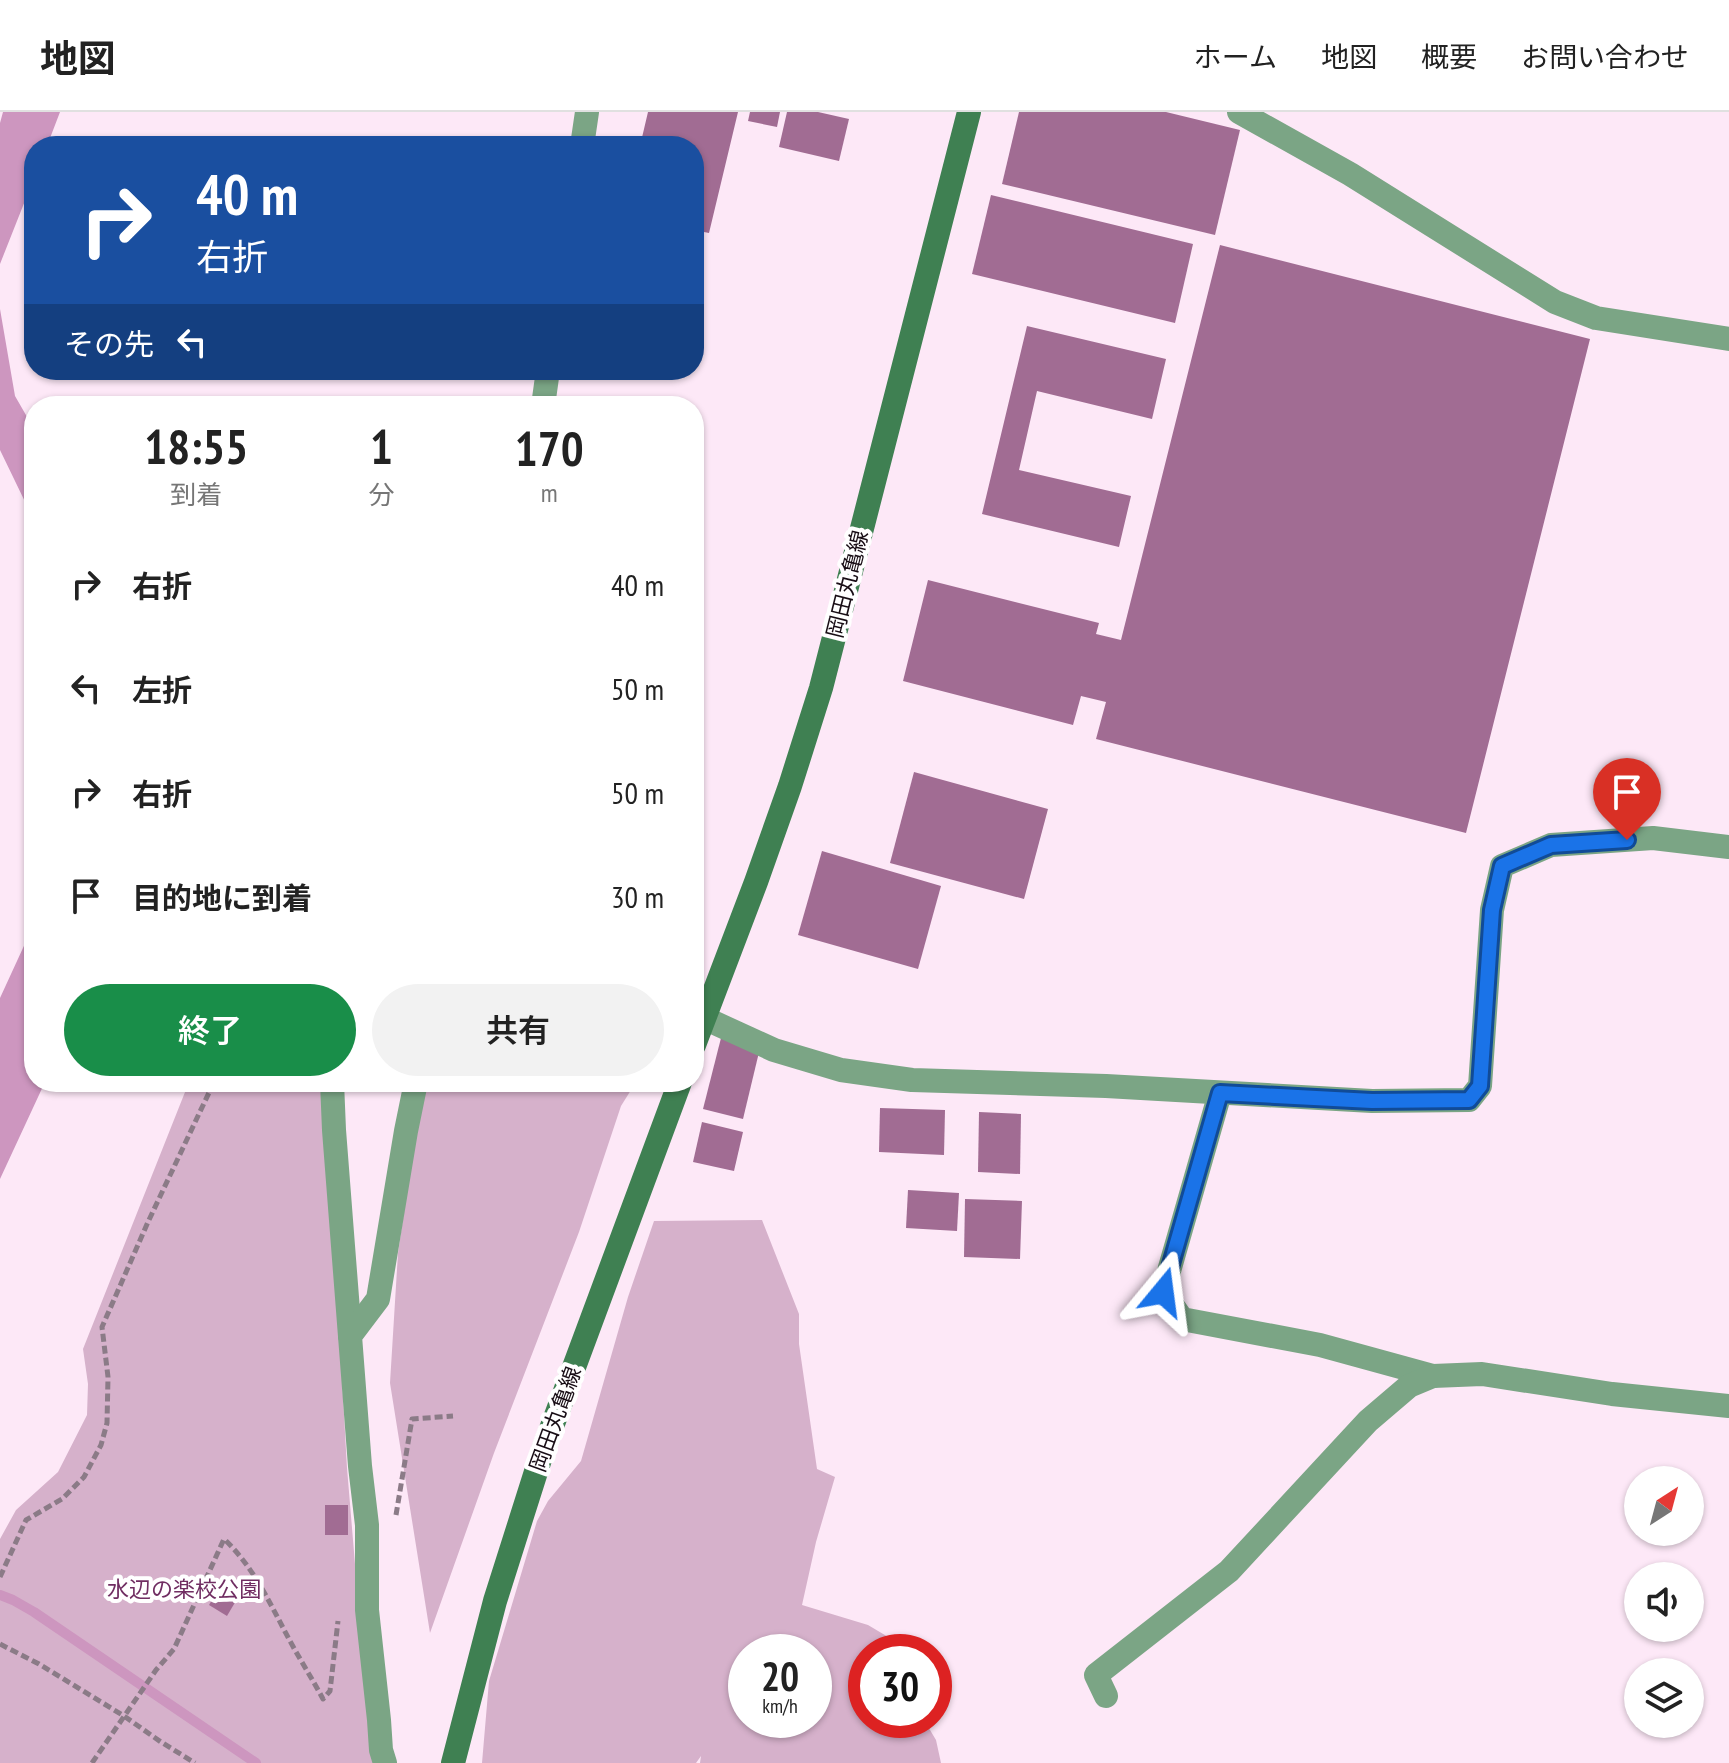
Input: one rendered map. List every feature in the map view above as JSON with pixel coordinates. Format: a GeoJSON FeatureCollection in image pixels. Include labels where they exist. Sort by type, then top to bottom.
{"type":"FeatureCollection","features":[{"type":"Feature","properties":{"kind":"main road","name":"岡田丸亀線"},"geometry":{"type":"LineString","coordinates":[[704,1018],[780,814],[821,688],[969,112]]}},
{"type":"Feature","properties":{"kind":"main road","name":"岡田丸亀線"},"geometry":{"type":"LineString","coordinates":[[453,1763],[495,1601],[541,1456],[676,1092]]}},
{"type":"Feature","properties":{"kind":"street"},"geometry":{"type":"LineString","coordinates":[[583,136],[587,112]]}},
{"type":"Feature","properties":{"kind":"street"},"geometry":{"type":"LineString","coordinates":[[1239,112],[1350,174],[1555,302],[1596,318],[1729,339]]}},
{"type":"Feature","properties":{"kind":"street"},"geometry":{"type":"LineString","coordinates":[[704,1018],[774,1050],[841,1070],[912,1080],[1091,1085],[1372,1101],[1469,1100],[1480,1086],[1492,910],[1502,866],[1551,845],[1653,838],[1729,847]]}},
{"type":"Feature","properties":{"kind":"street"},"geometry":{"type":"LineString","coordinates":[[332,1092],[367,1525],[367,1610],[381,1750],[385,1763]]}},
{"type":"Feature","properties":{"kind":"street"},"geometry":{"type":"LineString","coordinates":[[350,1336],[378,1299],[414,1092]]}},
{"type":"Feature","properties":{"kind":"street"},"geometry":{"type":"LineString","coordinates":[[1220,1093],[1163,1292],[1182,1319],[1320,1345],[1433,1376],[1482,1374],[1612,1394],[1729,1406]]}},
{"type":"Feature","properties":{"kind":"street"},"geometry":{"type":"LineString","coordinates":[[1106,1696],[1096,1675],[1229,1571],[1368,1421],[1409,1386],[1433,1376]]}},
{"type":"Feature","properties":{"kind":"path"},"geometry":{"type":"LineString","coordinates":[[1,1573],[26,1520],[62,1499],[84,1477],[101,1445],[107,1423],[108,1377],[102,1327],[209,1092]]}},
{"type":"Feature","properties":{"kind":"path"},"geometry":{"type":"LineString","coordinates":[[395,1524],[412,1419],[453,1416]]}},
{"type":"Feature","properties":{"kind":"path"},"geometry":{"type":"LineString","coordinates":[[92,1763],[174,1649],[224,1539],[238,1552],[260,1585],[323,1699],[330,1691],[339,1610]]}},
{"type":"Feature","properties":{"kind":"path"},"geometry":{"type":"LineString","coordinates":[[0,1644],[39,1664],[195,1763]]}},
{"type":"Feature","properties":{"kind":"green space","name":"水辺の楽校公園"},"geometry":{"type":"Polygon","coordinates":[[[185,1092],[324,1092],[347,1468],[376,1763],[0,1763],[0,1539],[16,1510],[58,1472],[87,1415],[88,1384],[83,1349],[185,1092]]]}},
{"type":"Feature","properties":{"kind":"green space"},"geometry":{"type":"Polygon","coordinates":[[[422,1092],[630,1092],[621,1106],[579,1232],[494,1453],[430,1633],[390,1383],[398,1253],[422,1092]]]}},
{"type":"Feature","properties":{"kind":"green space"},"geometry":{"type":"Polygon","coordinates":[[[762,1220],[799,1314],[799,1344],[817,1469],[835,1477],[802,1605],[868,1625],[883,1634],[848,1634],[848,1738],[935,1738],[941,1763],[700,1763],[701,1756],[696,1763],[482,1763],[489,1681],[537,1521],[548,1501],[581,1461],[628,1297],[654,1221],[762,1220]]]}},
{"type":"Feature","properties":{"kind":"shaded area"},"geometry":{"type":"Polygon","coordinates":[[[3,112],[60,112],[51,136],[24,136],[24,203],[0,264],[0,123],[3,112]]]}},
{"type":"Feature","properties":{"kind":"shaded area"},"geometry":{"type":"Polygon","coordinates":[[[0,309],[15,396],[24,412],[24,500],[0,450],[0,309]]]}},
{"type":"Feature","properties":{"kind":"shaded area"},"geometry":{"type":"Polygon","coordinates":[[[24,946],[24,1092],[40,1092],[0,1179],[0,998],[24,946]]]}},
{"type":"Feature","properties":{"kind":"building"},"geometry":{"type":"Polygon","coordinates":[[[648,112],[738,112],[709,233],[704,232],[704,136],[642,136],[648,112]]]}},
{"type":"Feature","properties":{"kind":"building"},"geometry":{"type":"Polygon","coordinates":[[[750,112],[780,112],[777,127],[748,121],[750,112]]]}},
{"type":"Feature","properties":{"kind":"building"},"geometry":{"type":"Polygon","coordinates":[[[787,112],[818,112],[849,119],[839,161],[779,147],[787,112]]]}},
{"type":"Feature","properties":{"kind":"building"},"geometry":{"type":"Polygon","coordinates":[[[1019,112],[1166,112],[1240,130],[1215,235],[1002,184],[1019,112]]]}},
{"type":"Feature","properties":{"kind":"building"},"geometry":{"type":"Polygon","coordinates":[[[991,195],[1193,244],[1175,323],[972,274],[991,195]]]}},
{"type":"Feature","properties":{"kind":"building"},"geometry":{"type":"Polygon","coordinates":[[[1220,245],[1590,339],[1466,833],[1096,739],[1106,702],[1081,696],[1073,725],[903,681],[928,580],[1099,623],[1096,634],[1121,640],[1220,245]]]}},
{"type":"Feature","properties":{"kind":"building"},"geometry":{"type":"Polygon","coordinates":[[[1027,326],[1166,359],[1152,419],[1037,391],[1019,470],[1131,496],[1119,547],[982,514],[1027,326]]]}},
{"type":"Feature","properties":{"kind":"building"},"geometry":{"type":"Polygon","coordinates":[[[914,772],[1048,809],[1024,899],[890,863],[914,772]]]}},
{"type":"Feature","properties":{"kind":"building"},"geometry":{"type":"Polygon","coordinates":[[[822,851],[941,886],[918,969],[798,935],[822,851]]]}},
{"type":"Feature","properties":{"kind":"building"},"geometry":{"type":"Polygon","coordinates":[[[721,1038],[760,1048],[743,1119],[703,1109],[721,1038]]]}},
{"type":"Feature","properties":{"kind":"building"},"geometry":{"type":"Polygon","coordinates":[[[880,1108],[945,1110],[944,1155],[879,1152],[880,1108]]]}},
{"type":"Feature","properties":{"kind":"building"},"geometry":{"type":"Polygon","coordinates":[[[979,1112],[1021,1114],[1020,1174],[978,1172],[979,1112]]]}},
{"type":"Feature","properties":{"kind":"building"},"geometry":{"type":"Polygon","coordinates":[[[702,1122],[743,1132],[734,1171],[693,1162],[702,1122]]]}},
{"type":"Feature","properties":{"kind":"building"},"geometry":{"type":"Polygon","coordinates":[[[908,1190],[959,1193],[957,1231],[906,1228],[908,1190]]]}},
{"type":"Feature","properties":{"kind":"building"},"geometry":{"type":"Polygon","coordinates":[[[965,1199],[1022,1201],[1020,1259],[964,1257],[965,1199]]]}},
{"type":"Feature","properties":{"kind":"building"},"geometry":{"type":"Polygon","coordinates":[[[325,1505],[348,1505],[348,1535],[325,1535],[325,1505]]]}},
{"type":"Feature","properties":{"kind":"building"},"geometry":{"type":"Polygon","coordinates":[[[219,1588],[237,1599],[227,1616],[209,1605],[219,1588]]]}},
{"type":"Feature","properties":{"kind":"waterway"},"geometry":{"type":"LineString","coordinates":[[0,1595],[34,1612],[256,1763]]}},
{"type":"Feature","properties":{"kind":"route"},"geometry":{"type":"LineString","coordinates":[[1163,1292],[1220,1093],[1372,1101],[1469,1100],[1480,1086],[1492,910],[1502,866],[1551,845],[1627,840]]}}]}
